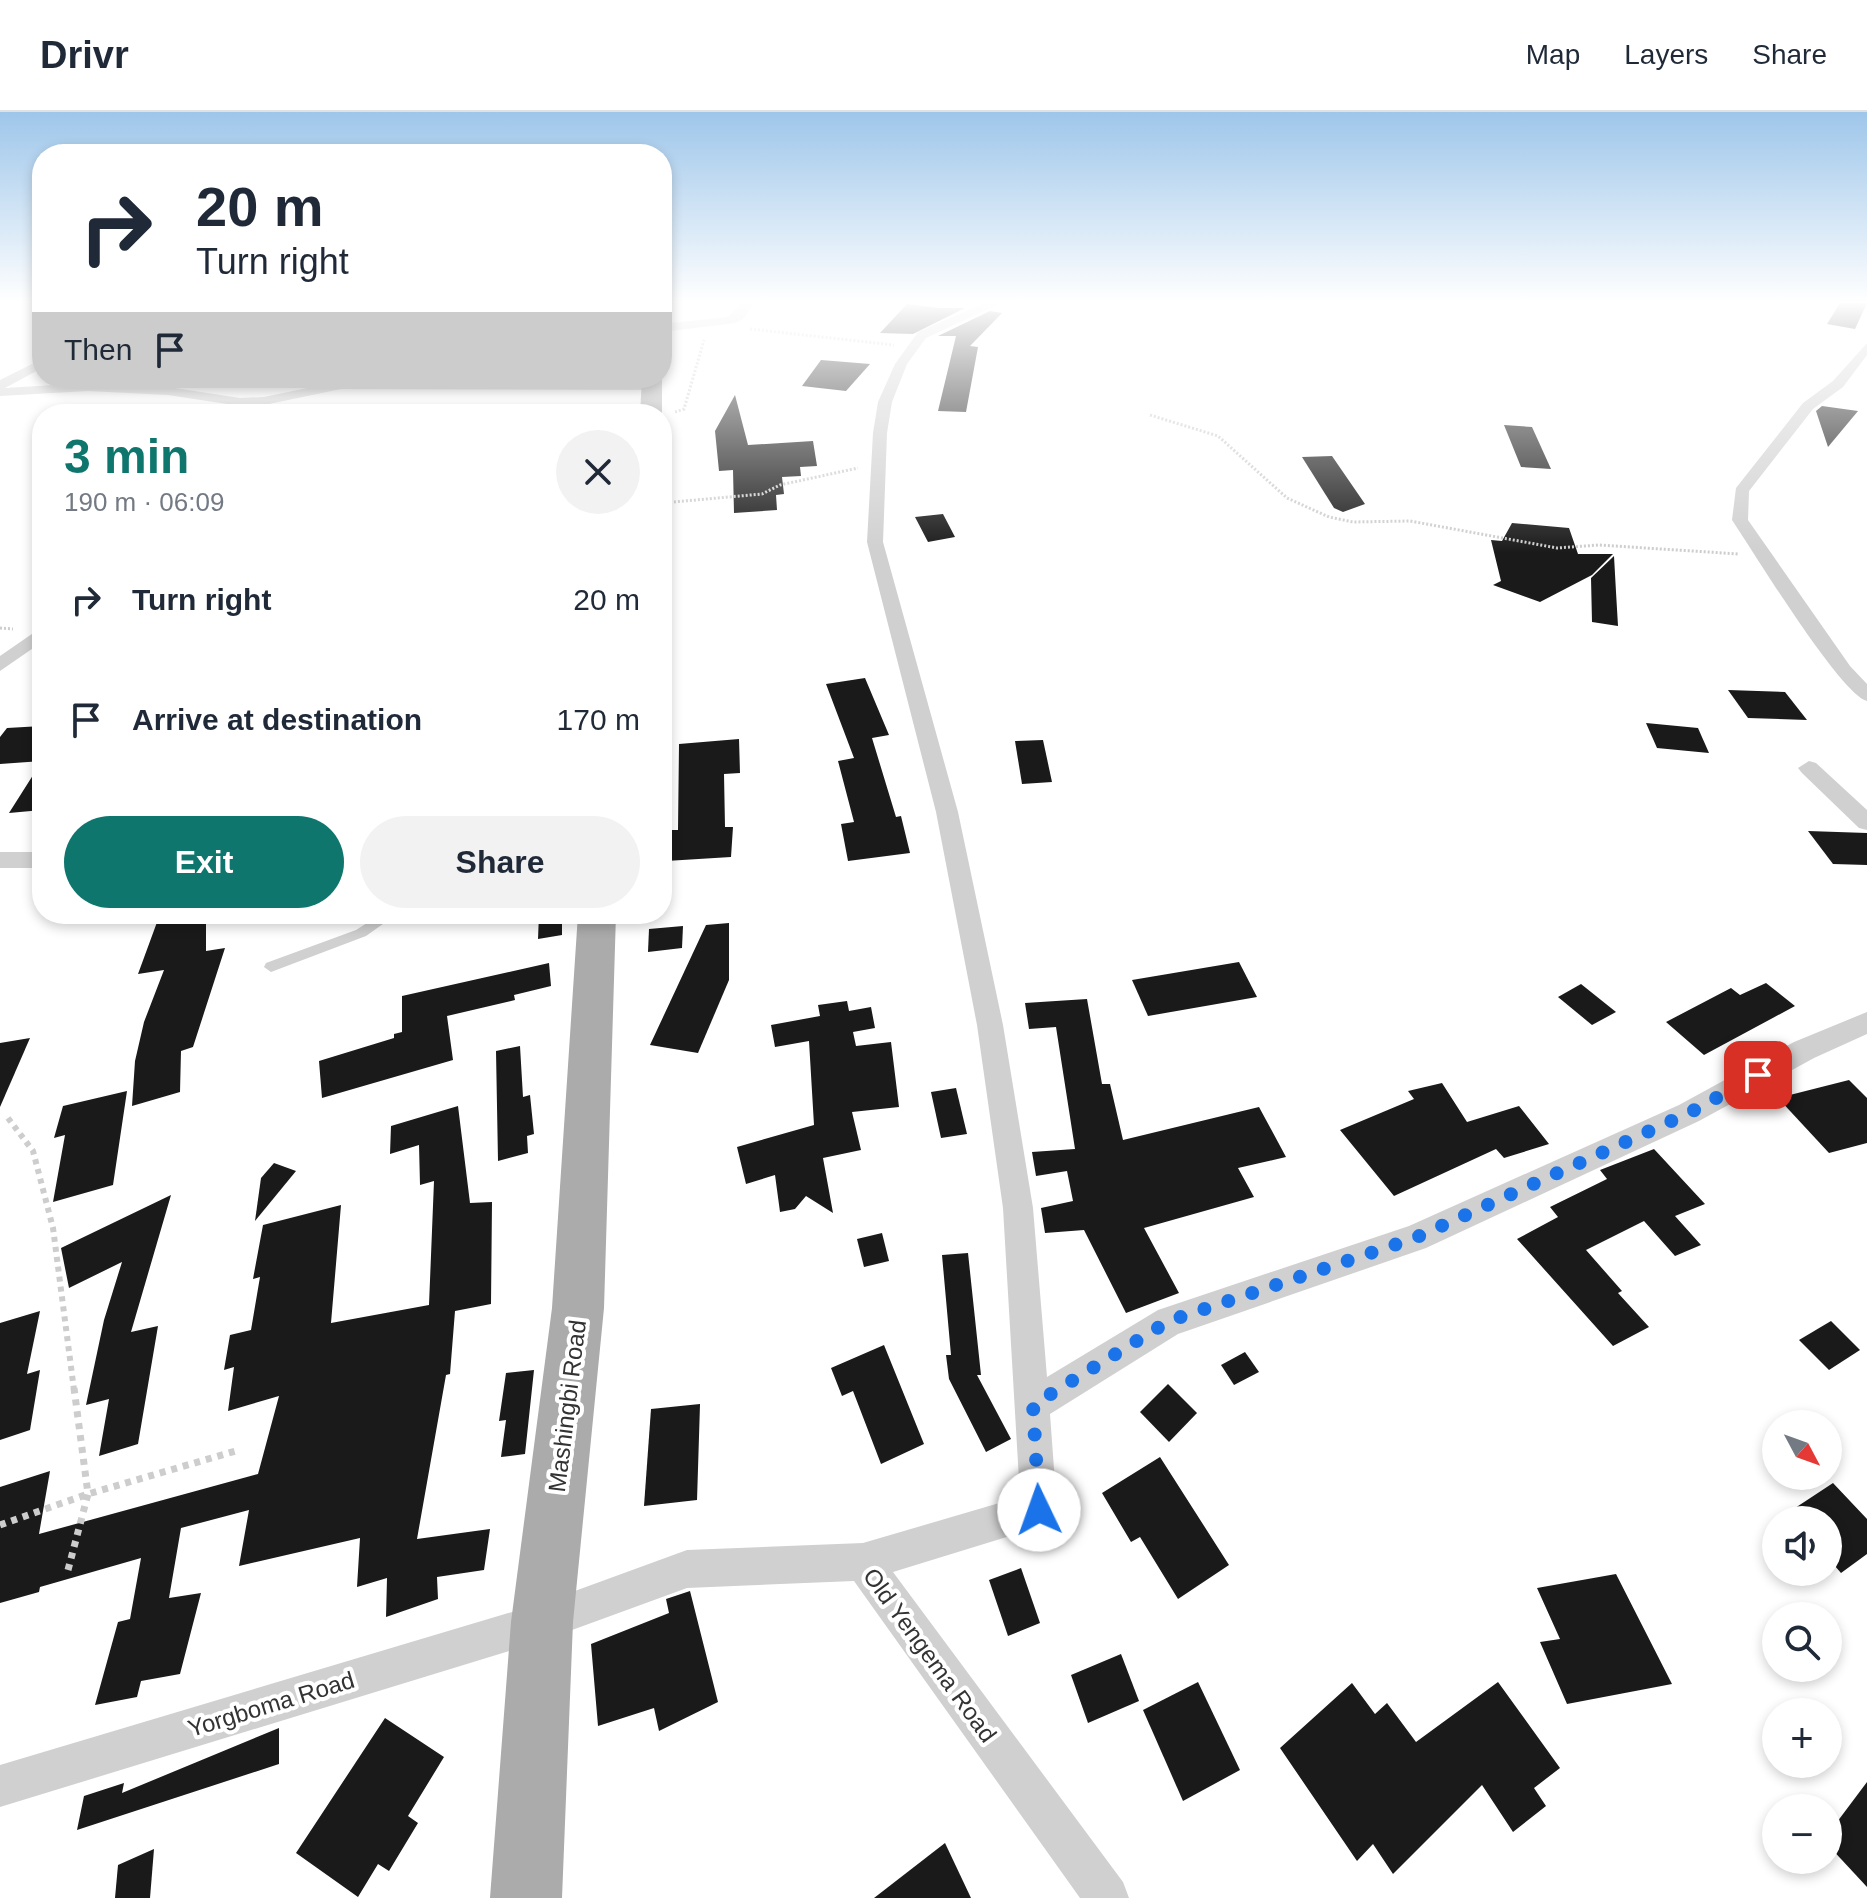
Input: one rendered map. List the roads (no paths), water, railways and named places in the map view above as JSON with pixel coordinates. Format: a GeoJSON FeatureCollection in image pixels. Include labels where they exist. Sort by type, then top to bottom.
{"type":"FeatureCollection","features":[{"type":"Feature","properties":{"kind":"main road","name":"Mashingbi Road"},"geometry":{"type":"LineString","coordinates":[[526,1898],[542,1622],[578,1308],[597,924]]}},
{"type":"Feature","properties":{"kind":"street"},"geometry":{"type":"LineString","coordinates":[[863,1562],[1039,1510],[1018,1208],[990,1025],[947,812],[875,542],[878,463],[885,402],[893,386]]}},
{"type":"Feature","properties":{"kind":"street"},"geometry":{"type":"LineString","coordinates":[[1835,386],[1808,406],[1741,491],[1740,520],[1843,670],[1867,695]]}},
{"type":"Feature","properties":{"kind":"street"},"geometry":{"type":"LineString","coordinates":[[0,392],[70,388]]}},
{"type":"Feature","properties":{"kind":"street"},"geometry":{"type":"LineString","coordinates":[[108,388],[168,391],[240,402],[264,401],[327,388]]}},
{"type":"Feature","properties":{"kind":"street"},"geometry":{"type":"LineString","coordinates":[[0,665],[32,641]]}},
{"type":"Feature","properties":{"kind":"street"},"geometry":{"type":"LineString","coordinates":[[1809,768],[1867,823]]}},
{"type":"Feature","properties":{"kind":"street"},"geometry":{"type":"LineString","coordinates":[[0,860],[32,860]]}},
{"type":"Feature","properties":{"kind":"street"},"geometry":{"type":"LineString","coordinates":[[1033,1405],[1169,1321],[1415,1238],[1689,1113],[1804,1050],[1867,1022]]}},
{"type":"Feature","properties":{"kind":"street","name":"Old Yengema Road"},"geometry":{"type":"LineString","coordinates":[[542,1622],[687,1569],[863,1562],[1107,1898]]}},
{"type":"Feature","properties":{"kind":"street","name":"Yorgboma Road"},"geometry":{"type":"LineString","coordinates":[[0,1786],[542,1622]]}},
{"type":"Feature","properties":{"kind":"lane"},"geometry":{"type":"LineString","coordinates":[[271,967],[361,933],[375,924]]}}]}
